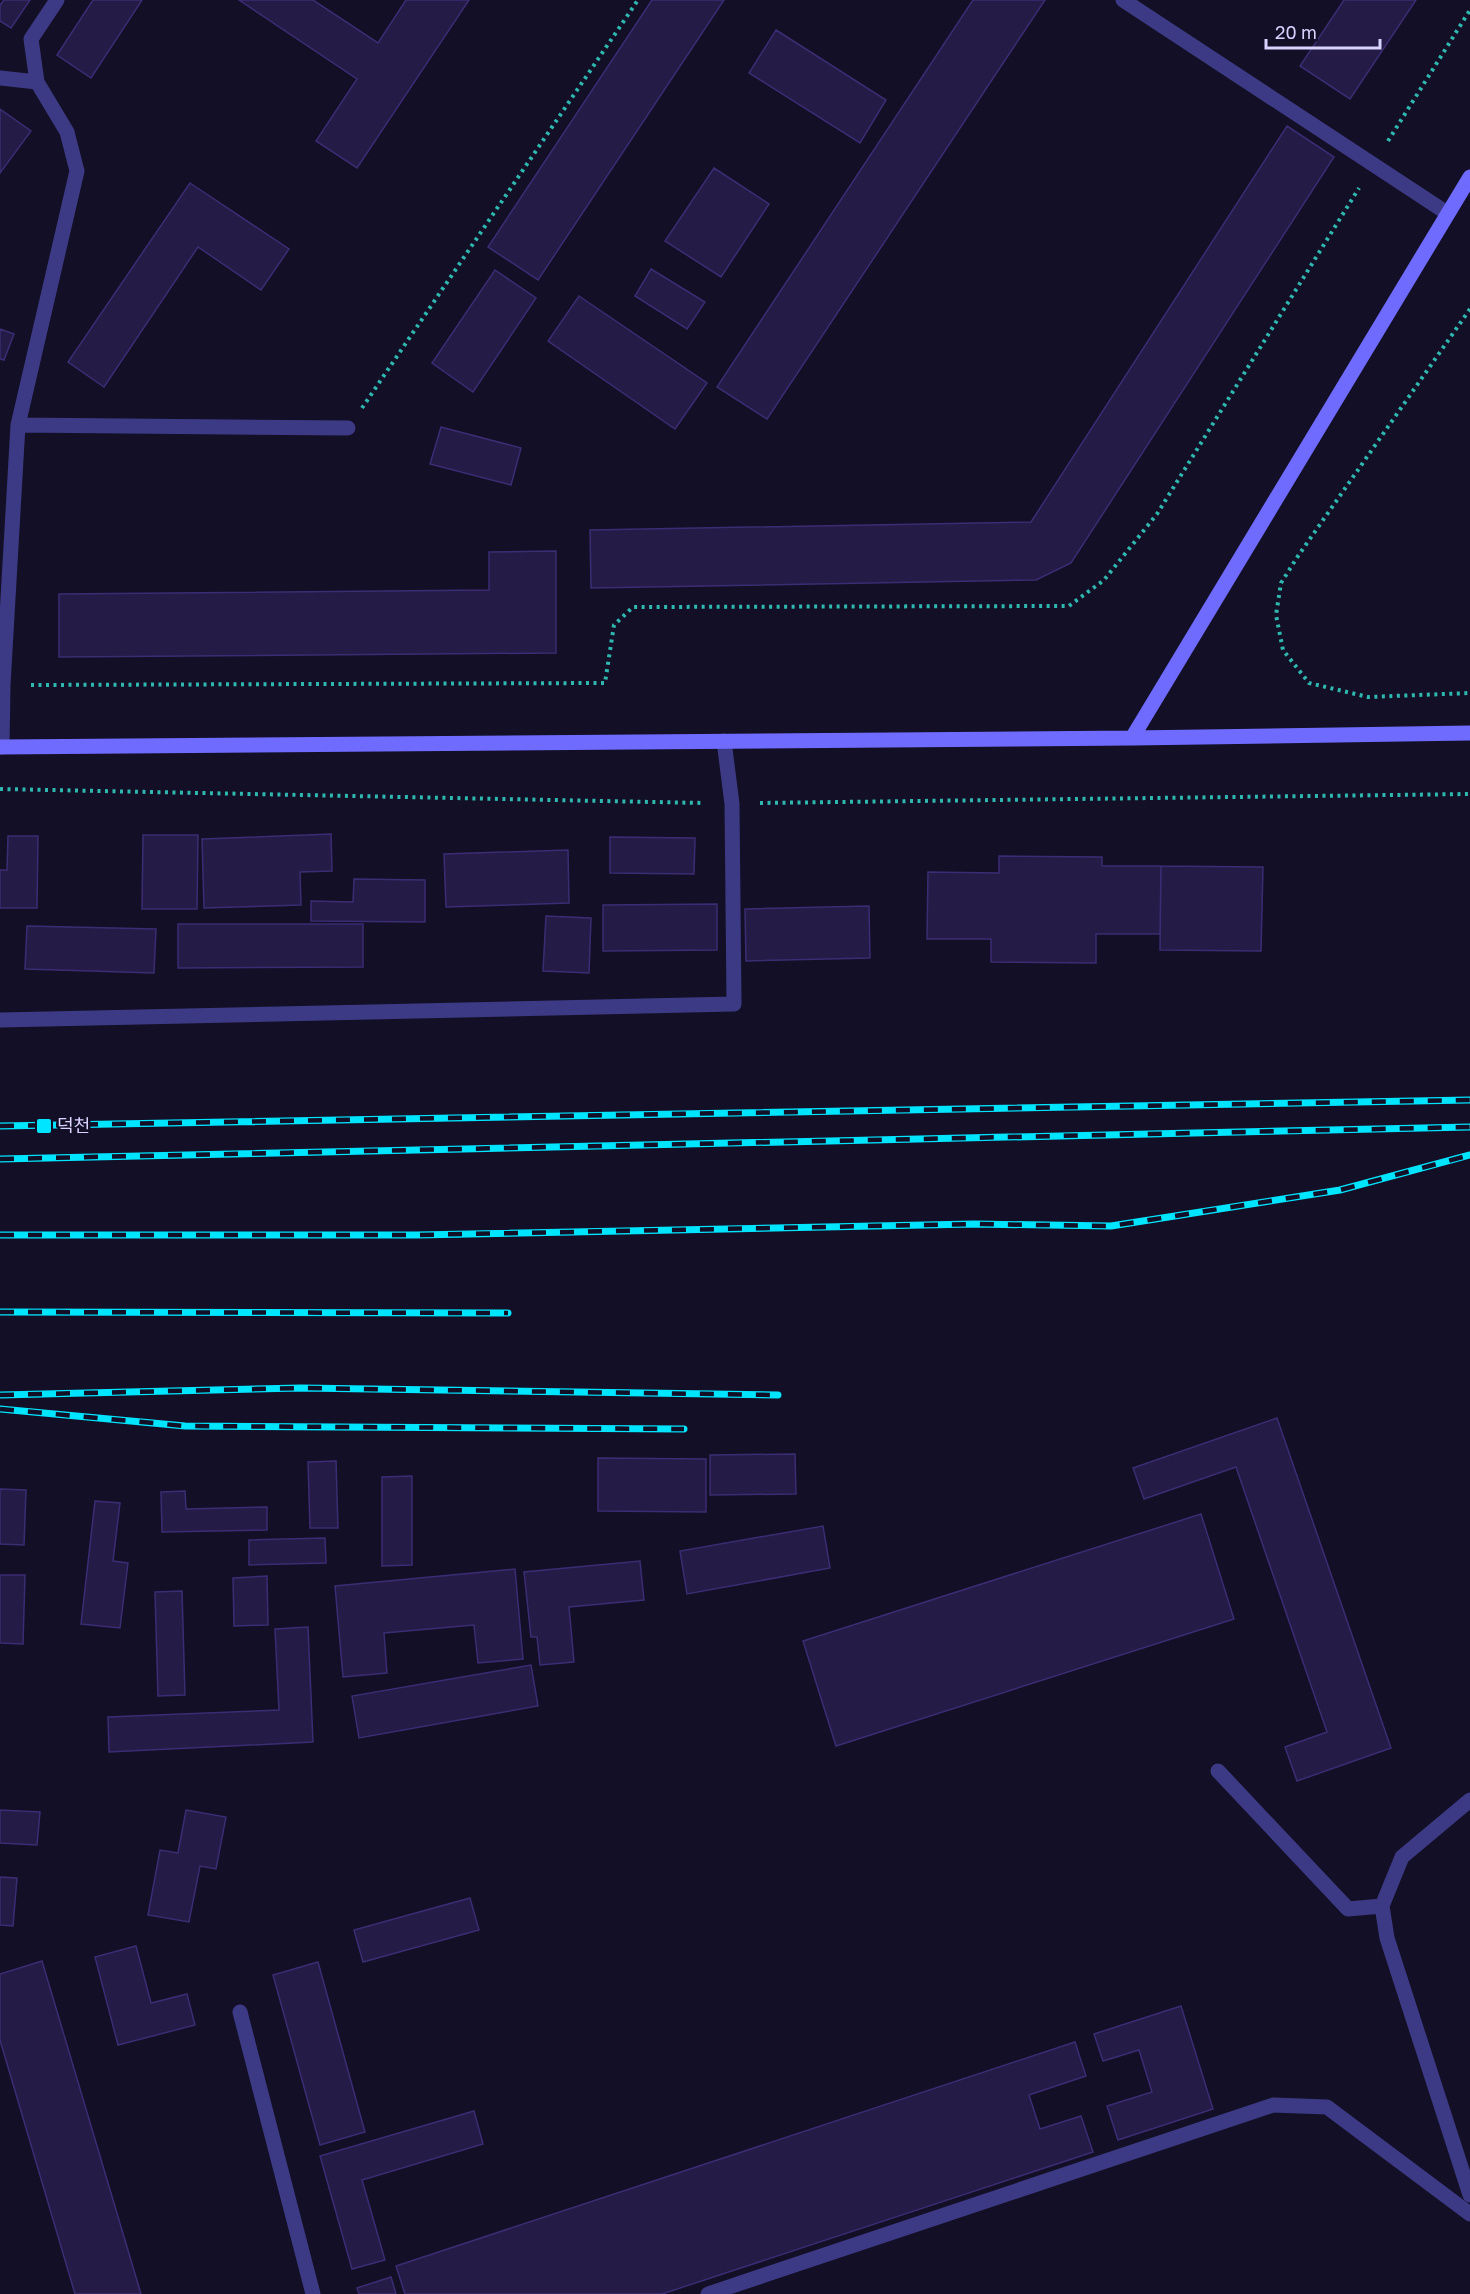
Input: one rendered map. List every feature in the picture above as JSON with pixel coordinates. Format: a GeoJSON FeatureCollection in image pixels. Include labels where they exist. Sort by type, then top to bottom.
{"type":"FeatureCollection","features":[{"type":"Feature","properties":{"kind":"main road"},"geometry":{"type":"LineString","coordinates":[[1132,738],[1470,177]]}},
{"type":"Feature","properties":{"kind":"main road"},"geometry":{"type":"LineString","coordinates":[[1,747],[1470,733]]}},
{"type":"Feature","properties":{"kind":"street"},"geometry":{"type":"LineString","coordinates":[[1,747],[18,425],[77,171],[68,132],[37,82],[31,39],[57,0]]}},
{"type":"Feature","properties":{"kind":"street"},"geometry":{"type":"LineString","coordinates":[[1123,0],[1447,213]]}},
{"type":"Feature","properties":{"kind":"street"},"geometry":{"type":"LineString","coordinates":[[0,78],[37,82]]}},
{"type":"Feature","properties":{"kind":"street"},"geometry":{"type":"LineString","coordinates":[[18,425],[348,428]]}},
{"type":"Feature","properties":{"kind":"street"},"geometry":{"type":"LineString","coordinates":[[0,1020],[734,1004],[732,804],[724,741]]}},
{"type":"Feature","properties":{"kind":"street"},"geometry":{"type":"LineString","coordinates":[[1218,1771],[1348,1909],[1382,1906]]}},
{"type":"Feature","properties":{"kind":"street"},"geometry":{"type":"LineString","coordinates":[[1470,1800],[1402,1857],[1382,1906],[1387,1938],[1470,2195]]}},
{"type":"Feature","properties":{"kind":"street"},"geometry":{"type":"LineString","coordinates":[[240,2012],[313,2294]]}},
{"type":"Feature","properties":{"kind":"street"},"geometry":{"type":"LineString","coordinates":[[708,2294],[1273,2105],[1327,2108],[1470,2214]]}},
{"type":"Feature","properties":{"kind":"path"},"geometry":{"type":"LineString","coordinates":[[348,428],[638,0]]}},
{"type":"Feature","properties":{"kind":"path"},"geometry":{"type":"LineString","coordinates":[[3,685],[604,682],[614,624],[633,607],[1069,606],[1104,579],[1157,514],[1470,10]]}},
{"type":"Feature","properties":{"kind":"path"},"geometry":{"type":"LineString","coordinates":[[1470,309],[1281,582],[1275,615],[1283,650],[1309,682],[1368,697],[1470,693]]}},
{"type":"Feature","properties":{"kind":"building"},"geometry":{"type":"Polygon","coordinates":[[[4,0],[30,0],[11,28],[0,21],[0,5],[4,0]]]}},
{"type":"Feature","properties":{"kind":"building"},"geometry":{"type":"Polygon","coordinates":[[[93,0],[142,0],[91,78],[57,55],[93,0]]]}},
{"type":"Feature","properties":{"kind":"building"},"geometry":{"type":"Polygon","coordinates":[[[239,0],[313,0],[378,43],[406,0],[469,0],[357,168],[316,141],[357,79],[239,0]]]}},
{"type":"Feature","properties":{"kind":"building"},"geometry":{"type":"Polygon","coordinates":[[[652,0],[724,0],[538,280],[488,247],[652,0]]]}},
{"type":"Feature","properties":{"kind":"building"},"geometry":{"type":"Polygon","coordinates":[[[973,0],[1045,0],[767,419],[717,387],[973,0]]]}},
{"type":"Feature","properties":{"kind":"building"},"geometry":{"type":"Polygon","coordinates":[[[1344,0],[1416,0],[1350,99],[1300,66],[1344,0]]]}},
{"type":"Feature","properties":{"kind":"building"},"geometry":{"type":"Polygon","coordinates":[[[776,30],[886,100],[860,143],[749,73],[776,30]]]}},
{"type":"Feature","properties":{"kind":"building"},"geometry":{"type":"Polygon","coordinates":[[[0,109],[31,131],[0,173],[0,109]]]}},
{"type":"Feature","properties":{"kind":"building"},"geometry":{"type":"Polygon","coordinates":[[[1287,126],[1334,157],[1071,563],[1036,580],[591,588],[590,530],[1031,522],[1287,126]]]}},
{"type":"Feature","properties":{"kind":"building"},"geometry":{"type":"Polygon","coordinates":[[[714,168],[769,204],[721,277],[665,241],[714,168]]]}},
{"type":"Feature","properties":{"kind":"building"},"geometry":{"type":"Polygon","coordinates":[[[190,183],[289,249],[261,290],[198,247],[104,387],[68,362],[190,183]]]}},
{"type":"Feature","properties":{"kind":"building"},"geometry":{"type":"Polygon","coordinates":[[[651,269],[705,302],[687,329],[635,296],[651,269]]]}},
{"type":"Feature","properties":{"kind":"building"},"geometry":{"type":"Polygon","coordinates":[[[495,270],[536,298],[473,392],[432,363],[495,270]]]}},
{"type":"Feature","properties":{"kind":"building"},"geometry":{"type":"Polygon","coordinates":[[[579,296],[707,383],[675,429],[548,341],[579,296]]]}},
{"type":"Feature","properties":{"kind":"building"},"geometry":{"type":"Polygon","coordinates":[[[0,329],[14,334],[4,360],[0,359],[0,329]]]}},
{"type":"Feature","properties":{"kind":"building"},"geometry":{"type":"Polygon","coordinates":[[[441,427],[521,448],[511,485],[430,464],[441,427]]]}},
{"type":"Feature","properties":{"kind":"building"},"geometry":{"type":"Polygon","coordinates":[[[556,551],[556,653],[59,657],[59,594],[489,590],[489,552],[556,551]]]}},
{"type":"Feature","properties":{"kind":"building"},"geometry":{"type":"Polygon","coordinates":[[[331,834],[332,871],[300,872],[301,905],[204,908],[202,839],[331,834]]]}},
{"type":"Feature","properties":{"kind":"building"},"geometry":{"type":"Polygon","coordinates":[[[143,835],[198,835],[197,909],[142,909],[143,835]]]}},
{"type":"Feature","properties":{"kind":"building"},"geometry":{"type":"Polygon","coordinates":[[[8,836],[38,836],[37,908],[0,908],[0,870],[7,870],[8,836]]]}},
{"type":"Feature","properties":{"kind":"building"},"geometry":{"type":"Polygon","coordinates":[[[610,837],[695,838],[694,874],[610,873],[610,837]]]}},
{"type":"Feature","properties":{"kind":"building"},"geometry":{"type":"Polygon","coordinates":[[[568,850],[569,903],[446,907],[444,854],[568,850]]]}},
{"type":"Feature","properties":{"kind":"building"},"geometry":{"type":"Polygon","coordinates":[[[999,856],[1102,857],[1102,866],[1161,866],[1160,934],[1096,934],[1096,963],[991,962],[991,939],[927,939],[928,872],[999,873],[999,856]]]}},
{"type":"Feature","properties":{"kind":"building"},"geometry":{"type":"Polygon","coordinates":[[[1161,866],[1263,867],[1261,951],[1160,950],[1161,866]]]}},
{"type":"Feature","properties":{"kind":"building"},"geometry":{"type":"Polygon","coordinates":[[[354,879],[425,880],[425,922],[311,921],[311,901],[353,902],[354,879]]]}},
{"type":"Feature","properties":{"kind":"building"},"geometry":{"type":"Polygon","coordinates":[[[717,904],[717,950],[603,951],[603,905],[717,904]]]}},
{"type":"Feature","properties":{"kind":"building"},"geometry":{"type":"Polygon","coordinates":[[[869,906],[870,958],[746,961],[745,909],[869,906]]]}},
{"type":"Feature","properties":{"kind":"building"},"geometry":{"type":"Polygon","coordinates":[[[546,916],[591,918],[589,973],[543,971],[546,916]]]}},
{"type":"Feature","properties":{"kind":"building"},"geometry":{"type":"Polygon","coordinates":[[[178,924],[363,924],[363,967],[178,968],[178,924]]]}},
{"type":"Feature","properties":{"kind":"building"},"geometry":{"type":"Polygon","coordinates":[[[27,926],[156,929],[154,973],[25,969],[27,926]]]}},
{"type":"Feature","properties":{"kind":"building"},"geometry":{"type":"Polygon","coordinates":[[[1277,1418],[1391,1748],[1297,1781],[1285,1747],[1327,1732],[1236,1467],[1144,1499],[1133,1468],[1277,1418]]]}},
{"type":"Feature","properties":{"kind":"building"},"geometry":{"type":"Polygon","coordinates":[[[795,1454],[796,1494],[710,1495],[710,1455],[795,1454]]]}},
{"type":"Feature","properties":{"kind":"building"},"geometry":{"type":"Polygon","coordinates":[[[598,1458],[706,1459],[706,1512],[598,1511],[598,1458]]]}},
{"type":"Feature","properties":{"kind":"building"},"geometry":{"type":"Polygon","coordinates":[[[336,1461],[338,1528],[310,1528],[308,1462],[336,1461]]]}},
{"type":"Feature","properties":{"kind":"building"},"geometry":{"type":"Polygon","coordinates":[[[412,1476],[412,1565],[382,1566],[382,1477],[412,1476]]]}},
{"type":"Feature","properties":{"kind":"building"},"geometry":{"type":"Polygon","coordinates":[[[0,1489],[26,1490],[24,1545],[0,1544],[0,1489]]]}},
{"type":"Feature","properties":{"kind":"building"},"geometry":{"type":"Polygon","coordinates":[[[185,1491],[186,1509],[267,1507],[267,1530],[162,1532],[161,1492],[185,1491]]]}},
{"type":"Feature","properties":{"kind":"building"},"geometry":{"type":"Polygon","coordinates":[[[95,1501],[120,1503],[113,1561],[128,1563],[120,1628],[81,1624],[95,1501]]]}},
{"type":"Feature","properties":{"kind":"building"},"geometry":{"type":"Polygon","coordinates":[[[1201,1514],[1234,1619],[836,1746],[803,1641],[1201,1514]]]}},
{"type":"Feature","properties":{"kind":"building"},"geometry":{"type":"Polygon","coordinates":[[[823,1526],[830,1568],[687,1594],[680,1551],[823,1526]]]}},
{"type":"Feature","properties":{"kind":"building"},"geometry":{"type":"Polygon","coordinates":[[[325,1538],[326,1563],[249,1565],[249,1540],[325,1538]]]}},
{"type":"Feature","properties":{"kind":"building"},"geometry":{"type":"Polygon","coordinates":[[[640,1561],[644,1600],[569,1607],[574,1662],[540,1665],[537,1637],[531,1637],[524,1572],[640,1561]]]}},
{"type":"Feature","properties":{"kind":"building"},"geometry":{"type":"Polygon","coordinates":[[[515,1569],[523,1659],[478,1663],[474,1625],[384,1633],[387,1673],[343,1677],[335,1586],[515,1569]]]}},
{"type":"Feature","properties":{"kind":"building"},"geometry":{"type":"Polygon","coordinates":[[[0,1575],[25,1575],[23,1644],[0,1643],[0,1575]]]}},
{"type":"Feature","properties":{"kind":"building"},"geometry":{"type":"Polygon","coordinates":[[[267,1576],[268,1625],[234,1626],[233,1578],[267,1576]]]}},
{"type":"Feature","properties":{"kind":"building"},"geometry":{"type":"Polygon","coordinates":[[[182,1591],[185,1695],[158,1696],[155,1592],[182,1591]]]}},
{"type":"Feature","properties":{"kind":"building"},"geometry":{"type":"Polygon","coordinates":[[[308,1627],[313,1742],[109,1752],[108,1717],[279,1710],[275,1629],[308,1627]]]}},
{"type":"Feature","properties":{"kind":"building"},"geometry":{"type":"Polygon","coordinates":[[[531,1665],[538,1706],[359,1738],[352,1696],[531,1665]]]}},
{"type":"Feature","properties":{"kind":"building"},"geometry":{"type":"Polygon","coordinates":[[[0,1810],[40,1812],[37,1845],[0,1843],[0,1810]]]}},
{"type":"Feature","properties":{"kind":"building"},"geometry":{"type":"Polygon","coordinates":[[[186,1810],[226,1817],[216,1869],[200,1866],[189,1922],[148,1915],[160,1850],[178,1853],[186,1810]]]}},
{"type":"Feature","properties":{"kind":"building"},"geometry":{"type":"Polygon","coordinates":[[[0,1877],[17,1878],[13,1926],[0,1925],[0,1877]]]}},
{"type":"Feature","properties":{"kind":"building"},"geometry":{"type":"Polygon","coordinates":[[[470,1898],[479,1930],[363,1962],[354,1930],[470,1898]]]}},
{"type":"Feature","properties":{"kind":"building"},"geometry":{"type":"Polygon","coordinates":[[[136,1946],[151,2003],[187,1994],[195,2025],[118,2045],[95,1957],[136,1946]]]}},
{"type":"Feature","properties":{"kind":"building"},"geometry":{"type":"Polygon","coordinates":[[[42,1961],[141,2294],[75,2294],[0,2040],[0,1974],[42,1961]]]}},
{"type":"Feature","properties":{"kind":"building"},"geometry":{"type":"Polygon","coordinates":[[[318,1962],[365,2132],[320,2145],[273,1975],[318,1962]]]}},
{"type":"Feature","properties":{"kind":"building"},"geometry":{"type":"Polygon","coordinates":[[[1181,2006],[1213,2109],[1118,2140],[1107,2106],[1152,2092],[1139,2050],[1103,2061],[1094,2034],[1181,2006]]]}},
{"type":"Feature","properties":{"kind":"building"},"geometry":{"type":"Polygon","coordinates":[[[1075,2042],[1086,2076],[1029,2095],[1040,2129],[1081,2116],[1093,2152],[662,2294],[405,2294],[396,2266],[1075,2042]]]}},
{"type":"Feature","properties":{"kind":"building"},"geometry":{"type":"Polygon","coordinates":[[[474,2111],[483,2144],[362,2180],[385,2260],[352,2269],[320,2156],[474,2111]]]}},
{"type":"Feature","properties":{"kind":"building"},"geometry":{"type":"Polygon","coordinates":[[[391,2277],[396,2294],[359,2294],[357,2288],[391,2277]]]}},
{"type":"Feature","properties":{"kind":"railway"},"geometry":{"type":"LineString","coordinates":[[0,1126],[1470,1100]]}},
{"type":"Feature","properties":{"kind":"railway"},"geometry":{"type":"LineString","coordinates":[[0,1159],[1470,1127]]}},
{"type":"Feature","properties":{"kind":"railway"},"geometry":{"type":"LineString","coordinates":[[0,1235],[416,1235],[974,1224],[1111,1226],[1340,1190],[1470,1155]]}},
{"type":"Feature","properties":{"kind":"railway"},"geometry":{"type":"LineString","coordinates":[[0,1312],[508,1313]]}},
{"type":"Feature","properties":{"kind":"railway"},"geometry":{"type":"LineString","coordinates":[[0,1395],[301,1388],[778,1395]]}},
{"type":"Feature","properties":{"kind":"railway"},"geometry":{"type":"LineString","coordinates":[[0,1409],[185,1426],[684,1429]]}},
{"type":"Feature","properties":{"kind":"place","name":"덕천"},"geometry":{"type":"Point","coordinates":[44,1126]}}]}
